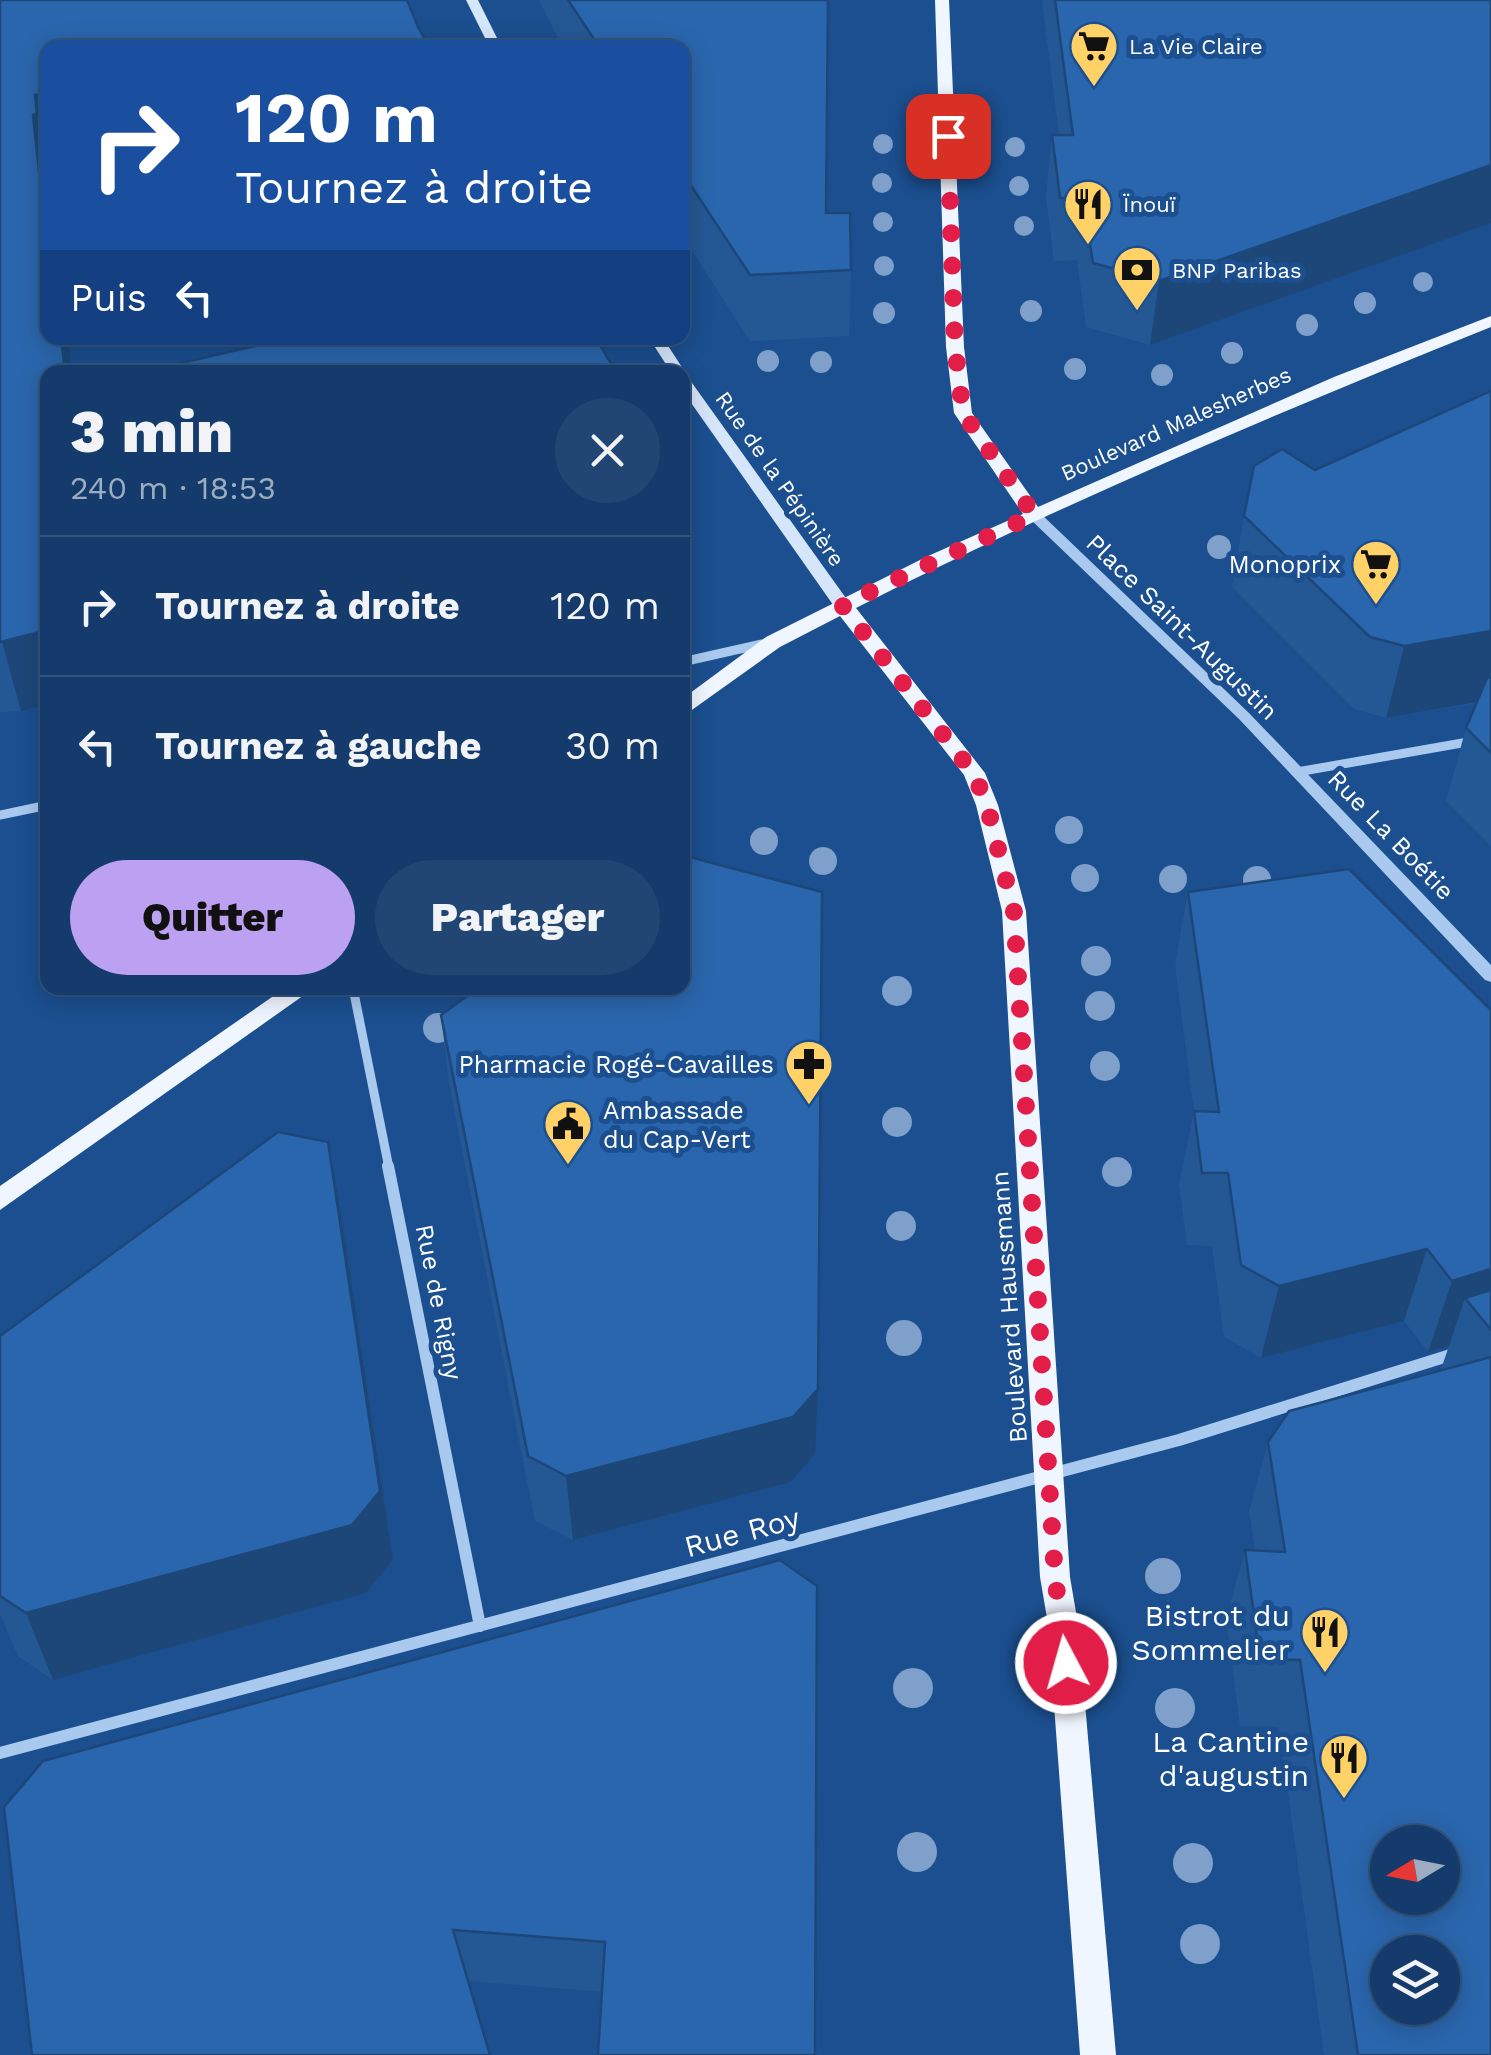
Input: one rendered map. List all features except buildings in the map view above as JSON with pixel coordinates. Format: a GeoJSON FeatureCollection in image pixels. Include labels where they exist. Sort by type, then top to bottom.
{"type":"FeatureCollection","features":[{"type":"Feature","properties":{"kind":"main road"},"geometry":{"type":"LineString","coordinates":[[472,0],[492,40]]}},
{"type":"Feature","properties":{"kind":"main road"},"geometry":{"type":"LineString","coordinates":[[942,0],[955,347],[963,413],[1034,515]]}},
{"type":"Feature","properties":{"kind":"main road","name":"Boulevard Malesherbes"},"geometry":{"type":"LineString","coordinates":[[690,704],[773,642],[842,605],[1034,515],[1341,381],[1491,321]]}},
{"type":"Feature","properties":{"kind":"main road","name":"Rue de la Pépinière"},"geometry":{"type":"LineString","coordinates":[[690,391],[842,605]]}},
{"type":"Feature","properties":{"kind":"main road","name":"Boulevard Haussmann"},"geometry":{"type":"LineString","coordinates":[[842,605],[974,774],[987,805],[1014,912],[1055,1577],[1098,2055]]}},
{"type":"Feature","properties":{"kind":"main road"},"geometry":{"type":"LineString","coordinates":[[0,1200],[292,995]]}},
{"type":"Feature","properties":{"kind":"street","name":"Place Saint-Augustin"},"geometry":{"type":"LineString","coordinates":[[1034,515],[1244,716],[1297,772]]}},
{"type":"Feature","properties":{"kind":"street"},"geometry":{"type":"LineString","coordinates":[[690,660],[773,642]]}},
{"type":"Feature","properties":{"kind":"street"},"geometry":{"type":"LineString","coordinates":[[1297,772],[1491,738]]}},
{"type":"Feature","properties":{"kind":"street","name":"Rue La Boétie"},"geometry":{"type":"LineString","coordinates":[[1297,772],[1491,976]]}},
{"type":"Feature","properties":{"kind":"street"},"geometry":{"type":"LineString","coordinates":[[0,815],[40,806]]}},
{"type":"Feature","properties":{"kind":"street","name":"Rue de Rigny"},"geometry":{"type":"LineString","coordinates":[[354,995],[480,1626]]}},
{"type":"Feature","properties":{"kind":"street","name":"Rue Roy"},"geometry":{"type":"LineString","coordinates":[[0,1753],[1179,1440],[1473,1348]]}},
{"type":"Feature","properties":{"kind":"place","name":"La Vie Claire"},"geometry":{"type":"Point","coordinates":[1094,88]}},
{"type":"Feature","properties":{"kind":"place","name":"Ïnouï"},"geometry":{"type":"Point","coordinates":[1088,246]}},
{"type":"Feature","properties":{"kind":"place","name":"BNP Paribas"},"geometry":{"type":"Point","coordinates":[1137,312]}},
{"type":"Feature","properties":{"kind":"place","name":"Monoprix"},"geometry":{"type":"Point","coordinates":[1376,606]}},
{"type":"Feature","properties":{"kind":"place","name":"Pharmacie Rogé-Cavailles"},"geometry":{"type":"Point","coordinates":[809,1106]}},
{"type":"Feature","properties":{"kind":"place","name":"Ambassade du Cap-Vert"},"geometry":{"type":"Point","coordinates":[568,1166]}},
{"type":"Feature","properties":{"kind":"place","name":"Bistrot du Sommelier"},"geometry":{"type":"Point","coordinates":[1325,1674]}},
{"type":"Feature","properties":{"kind":"place","name":"La Cantine d'augustin"},"geometry":{"type":"Point","coordinates":[1344,1800]}},
{"type":"Feature","properties":{"kind":"route"},"geometry":{"type":"LineString","coordinates":[[948,136],[955,347],[963,413],[1034,515],[842,605],[950,738],[974,774],[987,805],[1014,912],[1055,1577],[1066,1663]]}}]}
